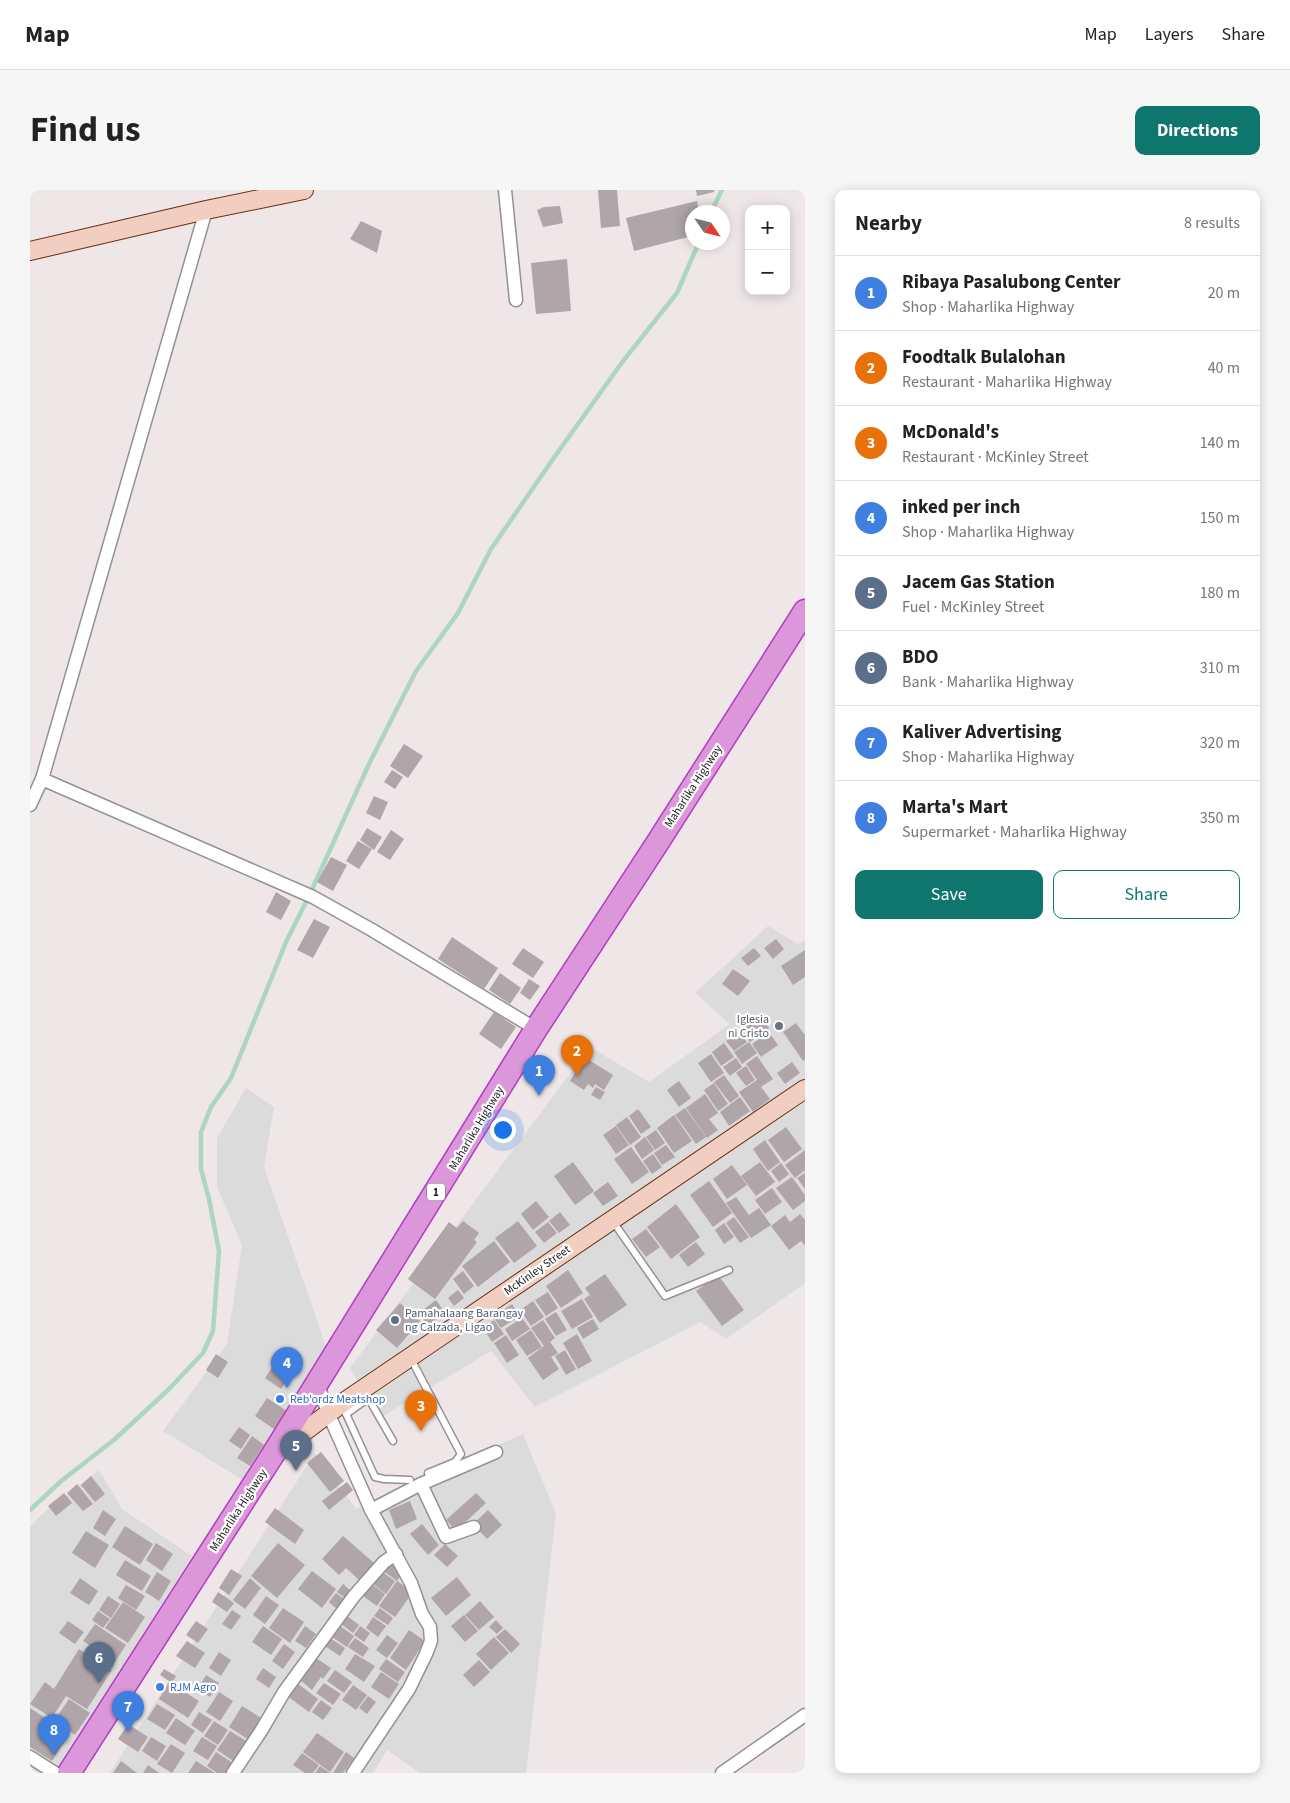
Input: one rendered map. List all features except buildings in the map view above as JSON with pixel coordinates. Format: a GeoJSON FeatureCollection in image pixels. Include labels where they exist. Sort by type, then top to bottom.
{"type":"FeatureCollection","features":[{"type":"Feature","properties":{"kind":"highway","name":"Maharlika Highway"},"geometry":{"type":"LineString","coordinates":[[69,1773],[272,1456],[536,1029],[805,611]]}},
{"type":"Feature","properties":{"kind":"main road"},"geometry":{"type":"LineString","coordinates":[[30,251],[206,210],[304,190]]}},
{"type":"Feature","properties":{"kind":"main road","name":"McKinley Street"},"geometry":{"type":"LineString","coordinates":[[272,1456],[339,1411],[410,1358],[611,1219],[805,1088]]}},
{"type":"Feature","properties":{"kind":"street"},"geometry":{"type":"LineString","coordinates":[[505,190],[516,300]]}},
{"type":"Feature","properties":{"kind":"street"},"geometry":{"type":"LineString","coordinates":[[30,805],[42,779],[149,414],[206,210]]}},
{"type":"Feature","properties":{"kind":"street"},"geometry":{"type":"LineString","coordinates":[[42,779],[314,897],[536,1029]]}},
{"type":"Feature","properties":{"kind":"street"},"geometry":{"type":"LineString","coordinates":[[317,1383],[339,1411],[371,1510],[411,1583],[422,1614],[430,1627],[430,1641],[409,1689],[353,1773]]}},
{"type":"Feature","properties":{"kind":"street"},"geometry":{"type":"LineString","coordinates":[[371,1510],[415,1482],[496,1452]]}},
{"type":"Feature","properties":{"kind":"street"},"geometry":{"type":"LineString","coordinates":[[415,1482],[446,1537],[474,1527]]}},
{"type":"Feature","properties":{"kind":"street"},"geometry":{"type":"LineString","coordinates":[[234,1773],[284,1692],[354,1596],[384,1562],[396,1554]]}},
{"type":"Feature","properties":{"kind":"street"},"geometry":{"type":"LineString","coordinates":[[722,1773],[805,1715]]}},
{"type":"Feature","properties":{"kind":"street"},"geometry":{"type":"LineString","coordinates":[[30,1757],[55,1773]]}},
{"type":"Feature","properties":{"kind":"lane"},"geometry":{"type":"LineString","coordinates":[[611,1219],[665,1296],[729,1270]]}},
{"type":"Feature","properties":{"kind":"lane"},"geometry":{"type":"LineString","coordinates":[[410,1358],[461,1454],[455,1462],[428,1473]]}},
{"type":"Feature","properties":{"kind":"lane"},"geometry":{"type":"LineString","coordinates":[[393,1441],[370,1401],[366,1400],[339,1411],[375,1477],[384,1480],[415,1482]]}},
{"type":"Feature","properties":{"kind":"shaded area"},"geometry":{"type":"Polygon","coordinates":[[[768,926],[798,944],[805,940],[805,1283],[726,1339],[700,1322],[535,1407],[491,1351],[380,1418],[350,1368],[590,1047],[649,1082],[730,1024],[695,993],[768,926]]]}},
{"type":"Feature","properties":{"kind":"shaded area"},"geometry":{"type":"Polygon","coordinates":[[[246,1088],[274,1107],[264,1167],[327,1349],[246,1482],[163,1431],[227,1344],[242,1245],[217,1187],[217,1138],[246,1088]]]}},
{"type":"Feature","properties":{"kind":"shaded area"},"geometry":{"type":"Polygon","coordinates":[[[523,1434],[556,1514],[526,1773],[420,1773],[387,1750],[373,1773],[110,1773],[315,1453],[356,1509],[523,1434]]]}},
{"type":"Feature","properties":{"kind":"shaded area"},"geometry":{"type":"Polygon","coordinates":[[[99,1470],[122,1509],[192,1556],[56,1773],[30,1773],[30,1527],[41,1515],[99,1470]]]}},
{"type":"Feature","properties":{"kind":"waterway"},"geometry":{"type":"LineString","coordinates":[[714,205],[722,190]]}},
{"type":"Feature","properties":{"kind":"waterway"},"geometry":{"type":"LineString","coordinates":[[30,1510],[60,1482],[115,1439],[167,1391],[203,1353],[213,1331],[219,1251],[201,1169],[201,1132],[211,1107],[231,1078],[286,942],[369,764],[416,671],[458,613],[491,549],[553,459],[623,361],[677,293],[696,250]]}},
{"type":"Feature","properties":{"kind":"place","name":"Iglesia ni Cristo"},"geometry":{"type":"Point","coordinates":[779,1026]}},
{"type":"Feature","properties":{"kind":"place","name":"Foodtalk Bulalohan"},"geometry":{"type":"Point","coordinates":[577,1076]}},
{"type":"Feature","properties":{"kind":"place","name":"Ribaya Pasalubong Center"},"geometry":{"type":"Point","coordinates":[539,1096]}},
{"type":"Feature","properties":{"kind":"place","name":"Pamahalaang Barangay ng Calzada, Ligao"},"geometry":{"type":"Point","coordinates":[395,1320]}},
{"type":"Feature","properties":{"kind":"place","name":"inked per inch"},"geometry":{"type":"Point","coordinates":[287,1388]}},
{"type":"Feature","properties":{"kind":"place","name":"Reb'ordz Meatshop"},"geometry":{"type":"Point","coordinates":[280,1399]}},
{"type":"Feature","properties":{"kind":"place","name":"McDonald's"},"geometry":{"type":"Point","coordinates":[421,1431]}},
{"type":"Feature","properties":{"kind":"place","name":"Jacem Gas Station"},"geometry":{"type":"Point","coordinates":[296,1471]}},
{"type":"Feature","properties":{"kind":"place","name":"BDO"},"geometry":{"type":"Point","coordinates":[99,1683]}},
{"type":"Feature","properties":{"kind":"place","name":"RJM Agro"},"geometry":{"type":"Point","coordinates":[160,1687]}},
{"type":"Feature","properties":{"kind":"place","name":"Kaliver Advertising"},"geometry":{"type":"Point","coordinates":[128,1732]}},
{"type":"Feature","properties":{"kind":"place","name":"Marta's Mart"},"geometry":{"type":"Point","coordinates":[54,1755]}}]}
